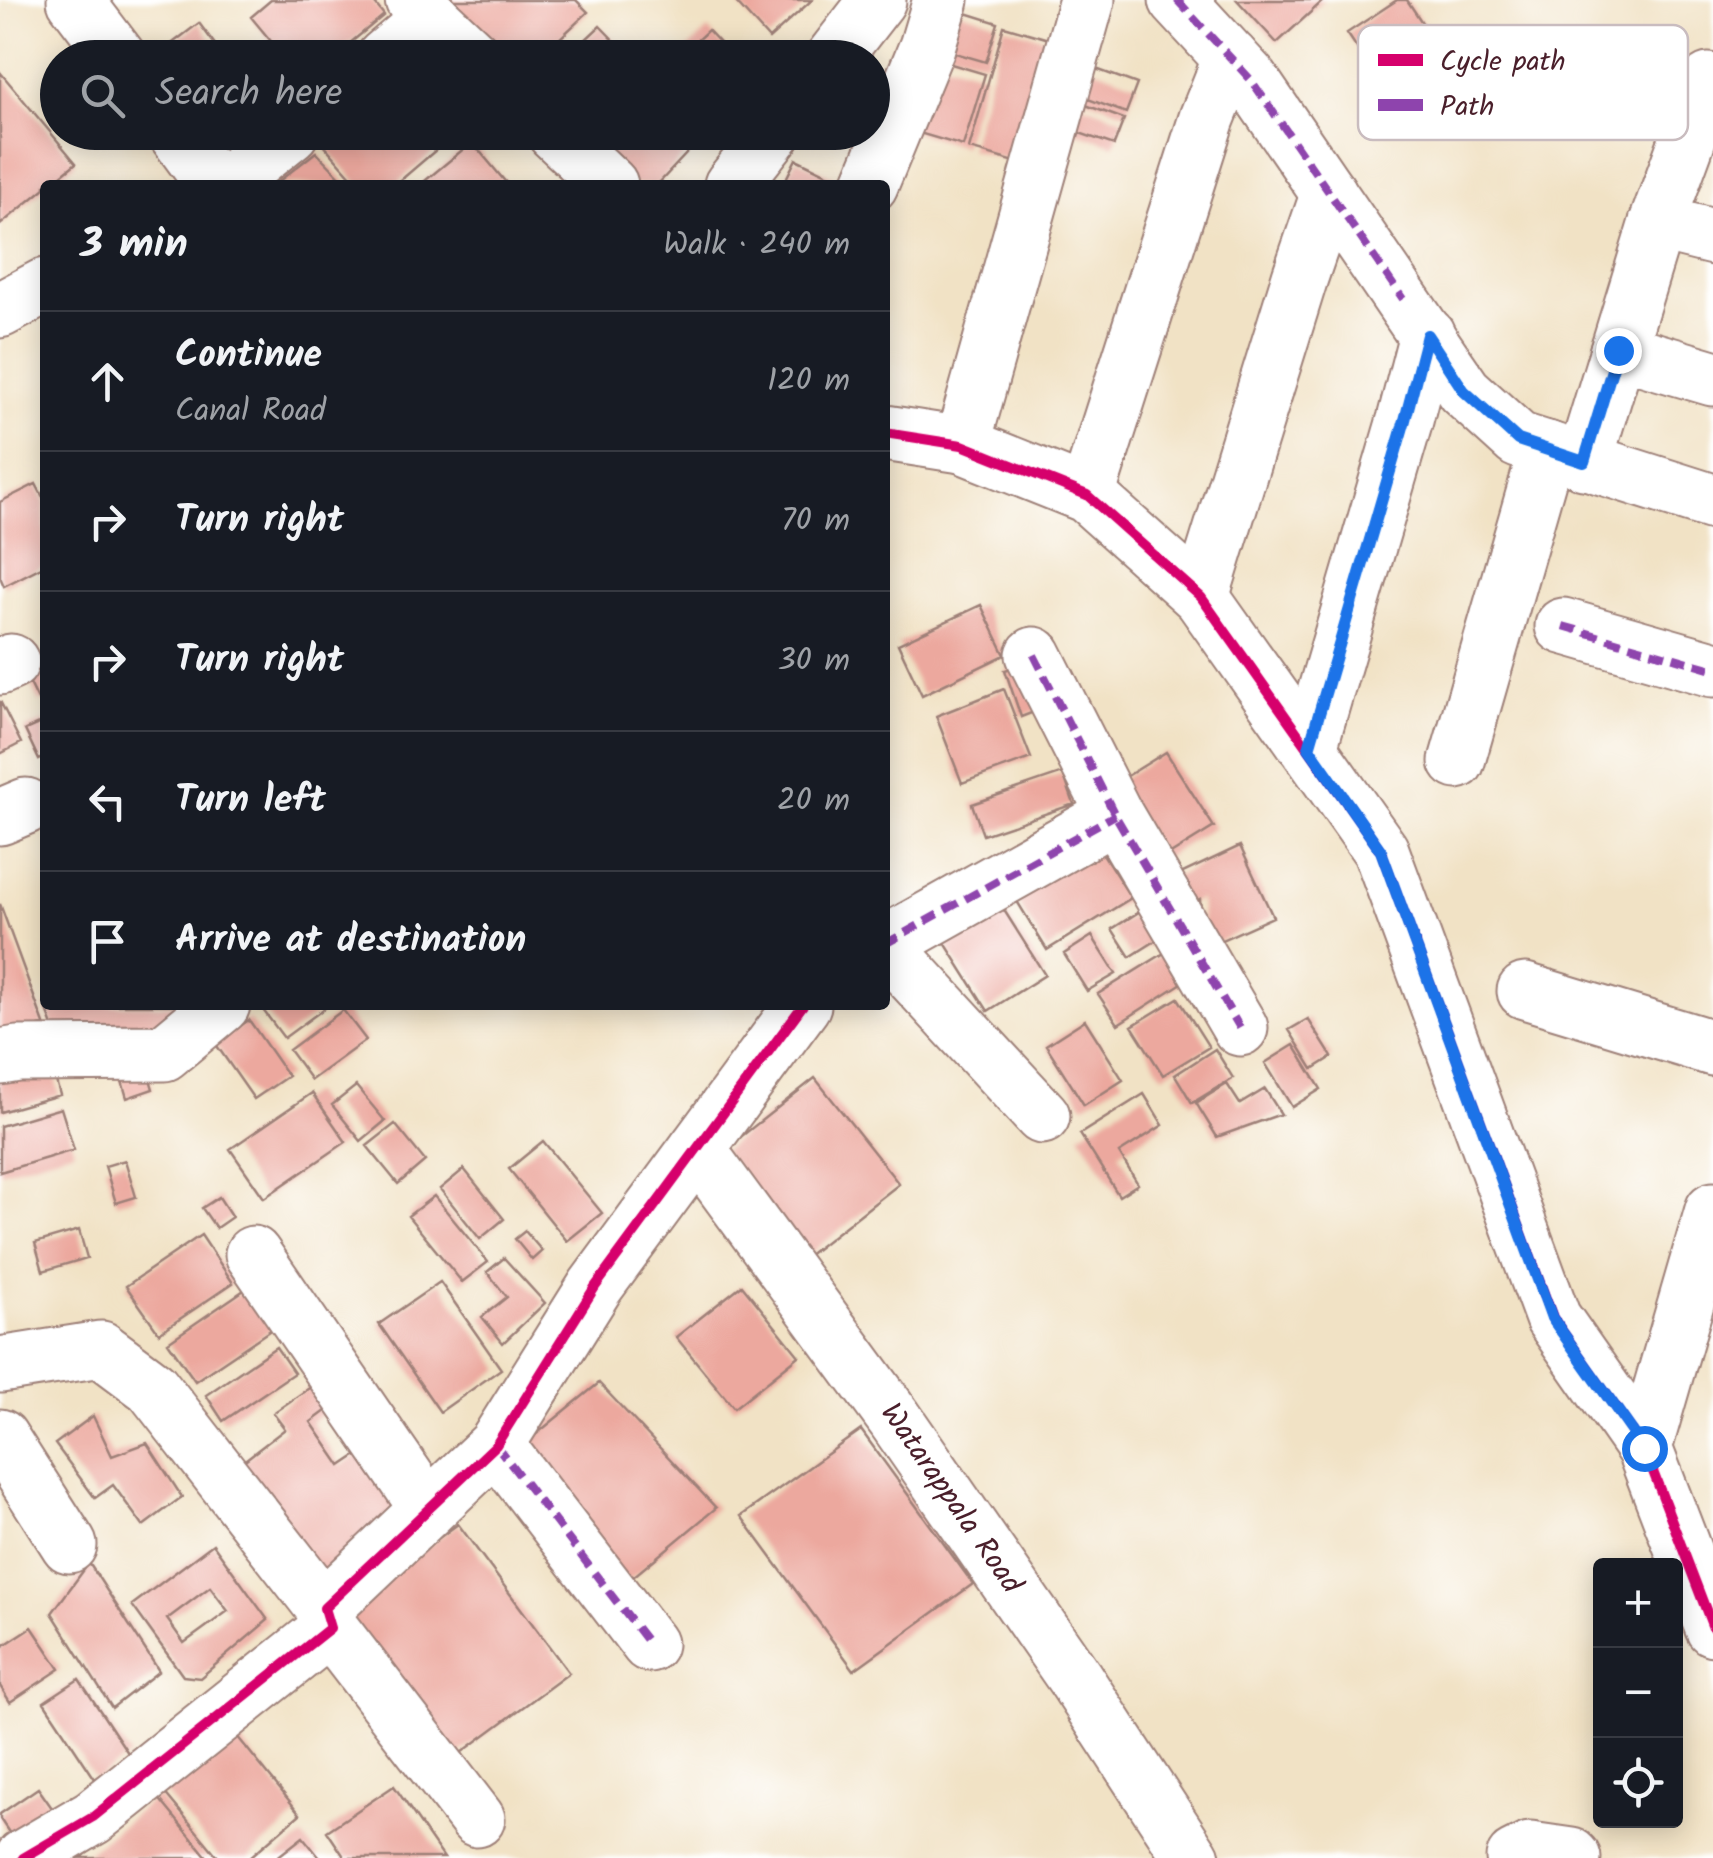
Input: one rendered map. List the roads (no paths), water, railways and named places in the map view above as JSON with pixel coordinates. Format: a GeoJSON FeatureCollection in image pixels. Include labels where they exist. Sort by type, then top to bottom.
{"type":"FeatureCollection","features":[{"type":"Feature","properties":{"kind":"street"},"geometry":{"type":"LineString","coordinates":[[76,0],[106,40]]}},
{"type":"Feature","properties":{"kind":"street"},"geometry":{"type":"LineString","coordinates":[[847,40],[878,0]]}},
{"type":"Feature","properties":{"kind":"street"},"geometry":{"type":"LineString","coordinates":[[890,138],[928,48],[941,0]]}},
{"type":"Feature","properties":{"kind":"street"},"geometry":{"type":"LineString","coordinates":[[962,444],[1087,0]]}},
{"type":"Feature","properties":{"kind":"street"},"geometry":{"type":"LineString","coordinates":[[1177,0],[1252,80],[1464,391],[1518,440],[1713,502]]}},
{"type":"Feature","properties":{"kind":"street"},"geometry":{"type":"LineString","coordinates":[[398,40],[423,9],[456,40]]}},
{"type":"Feature","properties":{"kind":"street"},"geometry":{"type":"LineString","coordinates":[[1087,495],[1208,118],[1231,58]]}},
{"type":"Feature","properties":{"kind":"street"},"geometry":{"type":"LineString","coordinates":[[1688,137],[1709,81]]}},
{"type":"Feature","properties":{"kind":"street"},"geometry":{"type":"LineString","coordinates":[[1457,760],[1566,455],[1618,350],[1656,223],[1687,140]]}},
{"type":"Feature","properties":{"kind":"street"},"geometry":{"type":"LineString","coordinates":[[188,150],[210,180]]}},
{"type":"Feature","properties":{"kind":"street"},"geometry":{"type":"LineString","coordinates":[[231,180],[269,150]]}},
{"type":"Feature","properties":{"kind":"street"},"geometry":{"type":"LineString","coordinates":[[573,150],[605,180]]}},
{"type":"Feature","properties":{"kind":"street"},"geometry":{"type":"LineString","coordinates":[[736,180],[760,150]]}},
{"type":"Feature","properties":{"kind":"street"},"geometry":{"type":"LineString","coordinates":[[872,180],[885,150]]}},
{"type":"Feature","properties":{"kind":"street"},"geometry":{"type":"LineString","coordinates":[[1201,597],[1329,193]]}},
{"type":"Feature","properties":{"kind":"street"},"geometry":{"type":"LineString","coordinates":[[1656,223],[1713,238]]}},
{"type":"Feature","properties":{"kind":"street"},"geometry":{"type":"LineString","coordinates":[[0,310],[40,289]]}},
{"type":"Feature","properties":{"kind":"street"},"geometry":{"type":"LineString","coordinates":[[1309,748],[1427,335]]}},
{"type":"Feature","properties":{"kind":"street"},"geometry":{"type":"LineString","coordinates":[[1618,350],[1713,378]]}},
{"type":"Feature","properties":{"kind":"street"},"geometry":{"type":"LineString","coordinates":[[890,433],[962,444],[1087,495],[1201,597],[1381,851],[1552,1318],[1644,1448],[1713,1628]]}},
{"type":"Feature","properties":{"kind":"street"},"geometry":{"type":"LineString","coordinates":[[1563,626],[1713,669]]}},
{"type":"Feature","properties":{"kind":"street"},"geometry":{"type":"LineString","coordinates":[[1034,655],[1114,815],[1240,1028]]}},
{"type":"Feature","properties":{"kind":"street"},"geometry":{"type":"LineString","coordinates":[[890,942],[1114,815]]}},
{"type":"Feature","properties":{"kind":"street"},"geometry":{"type":"LineString","coordinates":[[890,950],[1042,1116]]}},
{"type":"Feature","properties":{"kind":"street"},"geometry":{"type":"LineString","coordinates":[[1524,991],[1713,1048]]}},
{"type":"Feature","properties":{"kind":"street"},"geometry":{"type":"LineString","coordinates":[[0,1057],[164,1054],[216,1010]]}},
{"type":"Feature","properties":{"kind":"street"},"geometry":{"type":"LineString","coordinates":[[23,1858],[93,1817],[327,1618],[428,1510],[496,1445],[596,1287],[799,1010]]}},
{"type":"Feature","properties":{"kind":"street","name":"Watarappala Road"},"geometry":{"type":"LineString","coordinates":[[697,1149],[918,1451],[1076,1680],[1192,1858]]}},
{"type":"Feature","properties":{"kind":"street"},"geometry":{"type":"LineString","coordinates":[[1644,1448],[1713,1210]]}},
{"type":"Feature","properties":{"kind":"street"},"geometry":{"type":"LineString","coordinates":[[252,1254],[428,1510]]}},
{"type":"Feature","properties":{"kind":"street"},"geometry":{"type":"LineString","coordinates":[[0,1364],[101,1348],[152,1387],[477,1819]]}},
{"type":"Feature","properties":{"kind":"street"},"geometry":{"type":"LineString","coordinates":[[0,1438],[69,1545]]}},
{"type":"Feature","properties":{"kind":"street"},"geometry":{"type":"LineString","coordinates":[[496,1445],[649,1644]]}},
{"type":"Feature","properties":{"kind":"street"},"geometry":{"type":"LineString","coordinates":[[1514,1858],[1530,1850],[1573,1858]]}}]}
